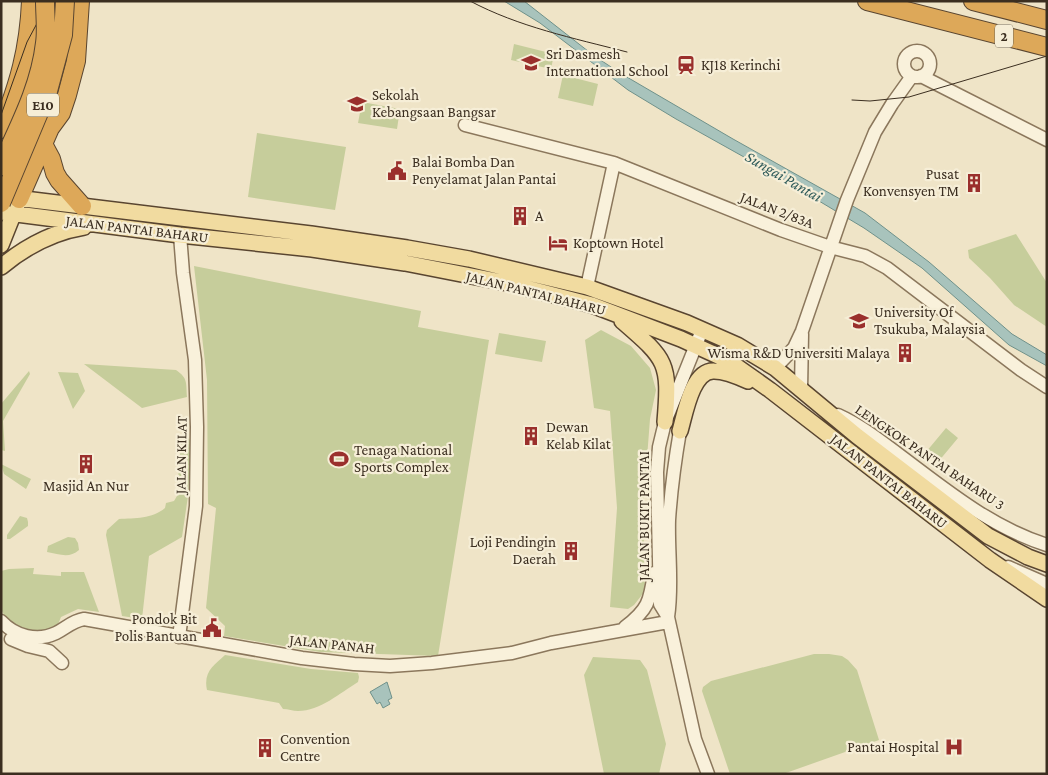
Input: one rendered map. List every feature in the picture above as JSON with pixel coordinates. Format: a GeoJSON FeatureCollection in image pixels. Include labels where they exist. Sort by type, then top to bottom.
{"type":"FeatureCollection","features":[{"type":"Feature","properties":{"kind":"highway"},"geometry":{"type":"LineString","coordinates":[[1,129],[21,75],[30,27],[31,1]]}},
{"type":"Feature","properties":{"kind":"highway","name":"E10"},"geometry":{"type":"LineString","coordinates":[[1,166],[36,83],[45,41],[46,1]]}},
{"type":"Feature","properties":{"kind":"highway","name":"E10"},"geometry":{"type":"LineString","coordinates":[[9,207],[54,73],[63,35],[65,1]]}},
{"type":"Feature","properties":{"kind":"highway"},"geometry":{"type":"LineString","coordinates":[[9,207],[50,128],[61,112],[74,70],[79,31],[80,1]]}},
{"type":"Feature","properties":{"kind":"highway","name":"2"},"geometry":{"type":"LineString","coordinates":[[867,1],[1047,47]]}},
{"type":"Feature","properties":{"kind":"highway","name":"2"},"geometry":{"type":"LineString","coordinates":[[973,1],[1047,20]]}},
{"type":"Feature","properties":{"kind":"highway"},"geometry":{"type":"LineString","coordinates":[[962,25],[1047,55]]}},
{"type":"Feature","properties":{"kind":"highway"},"geometry":{"type":"LineString","coordinates":[[1,158],[10,165],[20,166],[29,164],[43,144]]}},
{"type":"Feature","properties":{"kind":"highway"},"geometry":{"type":"LineString","coordinates":[[43,144],[52,159],[55,173],[59,180],[82,206]]}},
{"type":"Feature","properties":{"kind":"main road","name":"JALAN PANTAI BAHARU"},"geometry":{"type":"LineString","coordinates":[[1,196],[9,207],[98,225],[312,249],[405,263],[507,283],[592,305],[695,344],[729,361],[770,390],[990,560],[1047,599]]}},
{"type":"Feature","properties":{"kind":"main road","name":"JALAN PANTAI BAHARU"},"geometry":{"type":"LineString","coordinates":[[9,207],[82,206],[311,234],[469,258],[587,287],[737,345],[775,368],[857,436],[988,536],[1028,557],[1047,564]]}},
{"type":"Feature","properties":{"kind":"main road"},"geometry":{"type":"LineString","coordinates":[[1,245],[9,207]]}},
{"type":"Feature","properties":{"kind":"main road"},"geometry":{"type":"LineString","coordinates":[[1,267],[19,253],[50,236],[77,228],[98,225]]}},
{"type":"Feature","properties":{"kind":"main road"},"geometry":{"type":"LineString","coordinates":[[613,313],[649,344],[663,362],[668,386],[664,422]]}},
{"type":"Feature","properties":{"kind":"main road"},"geometry":{"type":"LineString","coordinates":[[680,431],[687,404],[697,381],[705,373],[713,371],[733,375],[770,390]]}},
{"type":"Feature","properties":{"kind":"street"},"geometry":{"type":"LineString","coordinates":[[775,368],[794,348],[802,331],[847,200],[875,132],[892,104],[916,76],[1047,140]]}},
{"type":"Feature","properties":{"kind":"street","name":"JALAN 2/83A"},"geometry":{"type":"LineString","coordinates":[[465,125],[614,163],[781,230],[830,247],[866,256],[887,268],[1013,364],[1047,387]]}},
{"type":"Feature","properties":{"kind":"street"},"geometry":{"type":"LineString","coordinates":[[587,287],[614,163]]}},
{"type":"Feature","properties":{"kind":"street","name":"JALAN KILAT"},"geometry":{"type":"LineString","coordinates":[[178,636],[194,532],[197,482],[197,385],[180,235]]}},
{"type":"Feature","properties":{"kind":"street","name":"JALAN BUKIT PANTAI"},"geometry":{"type":"LineString","coordinates":[[702,330],[664,422],[657,472],[660,604],[668,619],[695,739],[708,774]]}},
{"type":"Feature","properties":{"kind":"street"},"geometry":{"type":"LineString","coordinates":[[801,390],[802,331]]}},
{"type":"Feature","properties":{"kind":"street","name":"LENGKOK PANTAI BAHARU 3"},"geometry":{"type":"LineString","coordinates":[[823,408],[861,427],[976,512],[1025,538],[1047,545]]}},
{"type":"Feature","properties":{"kind":"street","name":"JALAN BUKIT PANTAI"},"geometry":{"type":"LineString","coordinates":[[668,619],[671,599],[670,520],[680,431]]}},
{"type":"Feature","properties":{"kind":"street"},"geometry":{"type":"LineString","coordinates":[[622,630],[636,619],[647,606],[659,541]]}},
{"type":"Feature","properties":{"kind":"street"},"geometry":{"type":"LineString","coordinates":[[990,560],[1047,584]]}},
{"type":"Feature","properties":{"kind":"street","name":"JALAN PANAH"},"geometry":{"type":"LineString","coordinates":[[1,621],[13,631],[29,637],[46,636],[55,633],[69,624],[84,619],[321,661],[390,666],[512,653],[668,619]]}},
{"type":"Feature","properties":{"kind":"street"},"geometry":{"type":"LineString","coordinates":[[1,632],[20,643],[49,651],[62,663]]}},
{"type":"Feature","properties":{"kind":"green space"},"geometry":{"type":"Polygon","coordinates":[[[514,44],[554,54],[551,69],[511,60],[514,44]]]}},
{"type":"Feature","properties":{"kind":"green space"},"geometry":{"type":"Polygon","coordinates":[[[563,75],[598,84],[593,106],[558,98],[563,75]]]}},
{"type":"Feature","properties":{"kind":"green space"},"geometry":{"type":"Polygon","coordinates":[[[362,102],[400,109],[397,129],[358,123],[362,102]]]}},
{"type":"Feature","properties":{"kind":"green space"},"geometry":{"type":"Polygon","coordinates":[[[257,133],[346,147],[335,210],[248,197],[257,133]]]}},
{"type":"Feature","properties":{"kind":"green space"},"geometry":{"type":"Polygon","coordinates":[[[1016,234],[1047,283],[1047,327],[1014,305],[969,258],[968,250],[1016,234]]]}},
{"type":"Feature","properties":{"kind":"green space","name":"Tenaga National Sports Complex"},"geometry":{"type":"Polygon","coordinates":[[[194,266],[421,311],[418,327],[489,340],[438,656],[320,652],[224,636],[225,626],[206,608],[216,508],[208,504],[207,380],[194,266]]]}},
{"type":"Feature","properties":{"kind":"green space"},"geometry":{"type":"Polygon","coordinates":[[[601,330],[631,346],[650,368],[656,390],[650,419],[643,510],[645,591],[634,605],[628,609],[610,607],[617,508],[610,411],[594,408],[585,340],[601,330]]]}},
{"type":"Feature","properties":{"kind":"green space"},"geometry":{"type":"Polygon","coordinates":[[[499,333],[546,341],[542,362],[495,354],[499,333]]]}},
{"type":"Feature","properties":{"kind":"green space"},"geometry":{"type":"Polygon","coordinates":[[[84,364],[176,370],[184,378],[187,397],[142,408],[84,364]]]}},
{"type":"Feature","properties":{"kind":"green space"},"geometry":{"type":"Polygon","coordinates":[[[29,371],[30,374],[3,421],[5,451],[1,450],[1,404],[29,371]]]}},
{"type":"Feature","properties":{"kind":"green space"},"geometry":{"type":"Polygon","coordinates":[[[58,372],[78,373],[85,391],[73,409],[58,372]]]}},
{"type":"Feature","properties":{"kind":"green space"},"geometry":{"type":"Polygon","coordinates":[[[946,428],[958,438],[938,462],[926,452],[946,428]]]}},
{"type":"Feature","properties":{"kind":"green space"},"geometry":{"type":"Polygon","coordinates":[[[185,435],[191,441],[188,496],[182,537],[149,556],[142,619],[122,616],[106,535],[107,530],[119,519],[155,514],[165,508],[166,503],[174,501],[177,496],[181,438],[185,435]]]}},
{"type":"Feature","properties":{"kind":"green space"},"geometry":{"type":"Polygon","coordinates":[[[1,464],[31,479],[26,489],[4,474],[1,464]]]}},
{"type":"Feature","properties":{"kind":"green space"},"geometry":{"type":"Polygon","coordinates":[[[20,516],[27,518],[28,526],[10,539],[7,539],[7,535],[20,516]]]}},
{"type":"Feature","properties":{"kind":"green space"},"geometry":{"type":"Polygon","coordinates":[[[68,537],[75,538],[78,543],[79,550],[75,553],[64,555],[47,552],[48,546],[68,537]]]}},
{"type":"Feature","properties":{"kind":"green space"},"geometry":{"type":"Polygon","coordinates":[[[34,568],[33,574],[61,576],[61,572],[84,572],[99,612],[78,609],[61,617],[57,627],[44,633],[21,630],[5,617],[1,609],[1,571],[34,568]]]}},
{"type":"Feature","properties":{"kind":"green space"},"geometry":{"type":"Polygon","coordinates":[[[814,654],[842,656],[857,670],[879,740],[783,774],[730,774],[702,691],[703,687],[711,681],[814,654]]]}},
{"type":"Feature","properties":{"kind":"green space"},"geometry":{"type":"Polygon","coordinates":[[[225,655],[311,669],[358,673],[359,677],[358,682],[322,705],[298,711],[283,709],[279,703],[207,690],[206,684],[210,670],[225,655]]]}},
{"type":"Feature","properties":{"kind":"green space"},"geometry":{"type":"Polygon","coordinates":[[[593,657],[640,660],[647,670],[666,744],[659,774],[604,774],[584,675],[593,657]]]}},
{"type":"Feature","properties":{"kind":"water","name":"Sungai Pantai"},"geometry":{"type":"Polygon","coordinates":[[[504,1],[524,1],[593,55],[620,73],[865,213],[929,262],[1012,334],[1047,355],[1047,366],[1009,345],[922,268],[864,228],[628,90],[540,23],[504,1]]]}},
{"type":"Feature","properties":{"kind":"water"},"geometry":{"type":"Polygon","coordinates":[[[387,682],[392,698],[388,700],[390,704],[383,708],[380,702],[377,704],[370,692],[387,682]]]}},
{"type":"Feature","properties":{"kind":"tram line"},"geometry":{"type":"LineString","coordinates":[[1,115],[27,42],[49,1]]}},
{"type":"Feature","properties":{"kind":"tram line"},"geometry":{"type":"LineString","coordinates":[[470,1],[527,25],[627,52]]}},
{"type":"Feature","properties":{"kind":"tram line"},"geometry":{"type":"LineString","coordinates":[[852,100],[870,101],[909,97],[1047,56]]}},
{"type":"Feature","properties":{"kind":"place","name":"Sri Dasmesh International School"},"geometry":{"type":"Point","coordinates":[531,63]}},
{"type":"Feature","properties":{"kind":"place","name":"KJ18 Kerinchi"},"geometry":{"type":"Point","coordinates":[686,65]}},
{"type":"Feature","properties":{"kind":"place","name":"Sekolah Kebangsaan Bangsar"},"geometry":{"type":"Point","coordinates":[357,104]}},
{"type":"Feature","properties":{"kind":"place","name":"Balai Bomba Dan Penyelamat Jalan Pantai"},"geometry":{"type":"Point","coordinates":[397,171]}},
{"type":"Feature","properties":{"kind":"place","name":"Pusat Konvensyen TM"},"geometry":{"type":"Point","coordinates":[974,183]}},
{"type":"Feature","properties":{"kind":"place","name":"A"},"geometry":{"type":"Point","coordinates":[520,216]}},
{"type":"Feature","properties":{"kind":"place","name":"Koptown Hotel"},"geometry":{"type":"Point","coordinates":[558,243]}},
{"type":"Feature","properties":{"kind":"place","name":"University Of Tsukuba, Malaysia"},"geometry":{"type":"Point","coordinates":[859,321]}},
{"type":"Feature","properties":{"kind":"place","name":"Wisma R&D Universiti Malaya"},"geometry":{"type":"Point","coordinates":[905,353]}},
{"type":"Feature","properties":{"kind":"place","name":"Dewan Kelab Kilat"},"geometry":{"type":"Point","coordinates":[531,436]}},
{"type":"Feature","properties":{"kind":"place","name":"Tenaga National Sports Complex"},"geometry":{"type":"Point","coordinates":[339,459]}},
{"type":"Feature","properties":{"kind":"place","name":"Masjid An Nur"},"geometry":{"type":"Point","coordinates":[86,464]}},
{"type":"Feature","properties":{"kind":"place","name":"Loji Pendingin Daerah"},"geometry":{"type":"Point","coordinates":[571,551]}},
{"type":"Feature","properties":{"kind":"place","name":"Pondok Bit Polis Bantuan"},"geometry":{"type":"Point","coordinates":[212,628]}},
{"type":"Feature","properties":{"kind":"place","name":"Pantai Hospital"},"geometry":{"type":"Point","coordinates":[954,747]}},
{"type":"Feature","properties":{"kind":"place","name":"Convention Centre"},"geometry":{"type":"Point","coordinates":[265,748]}}]}
